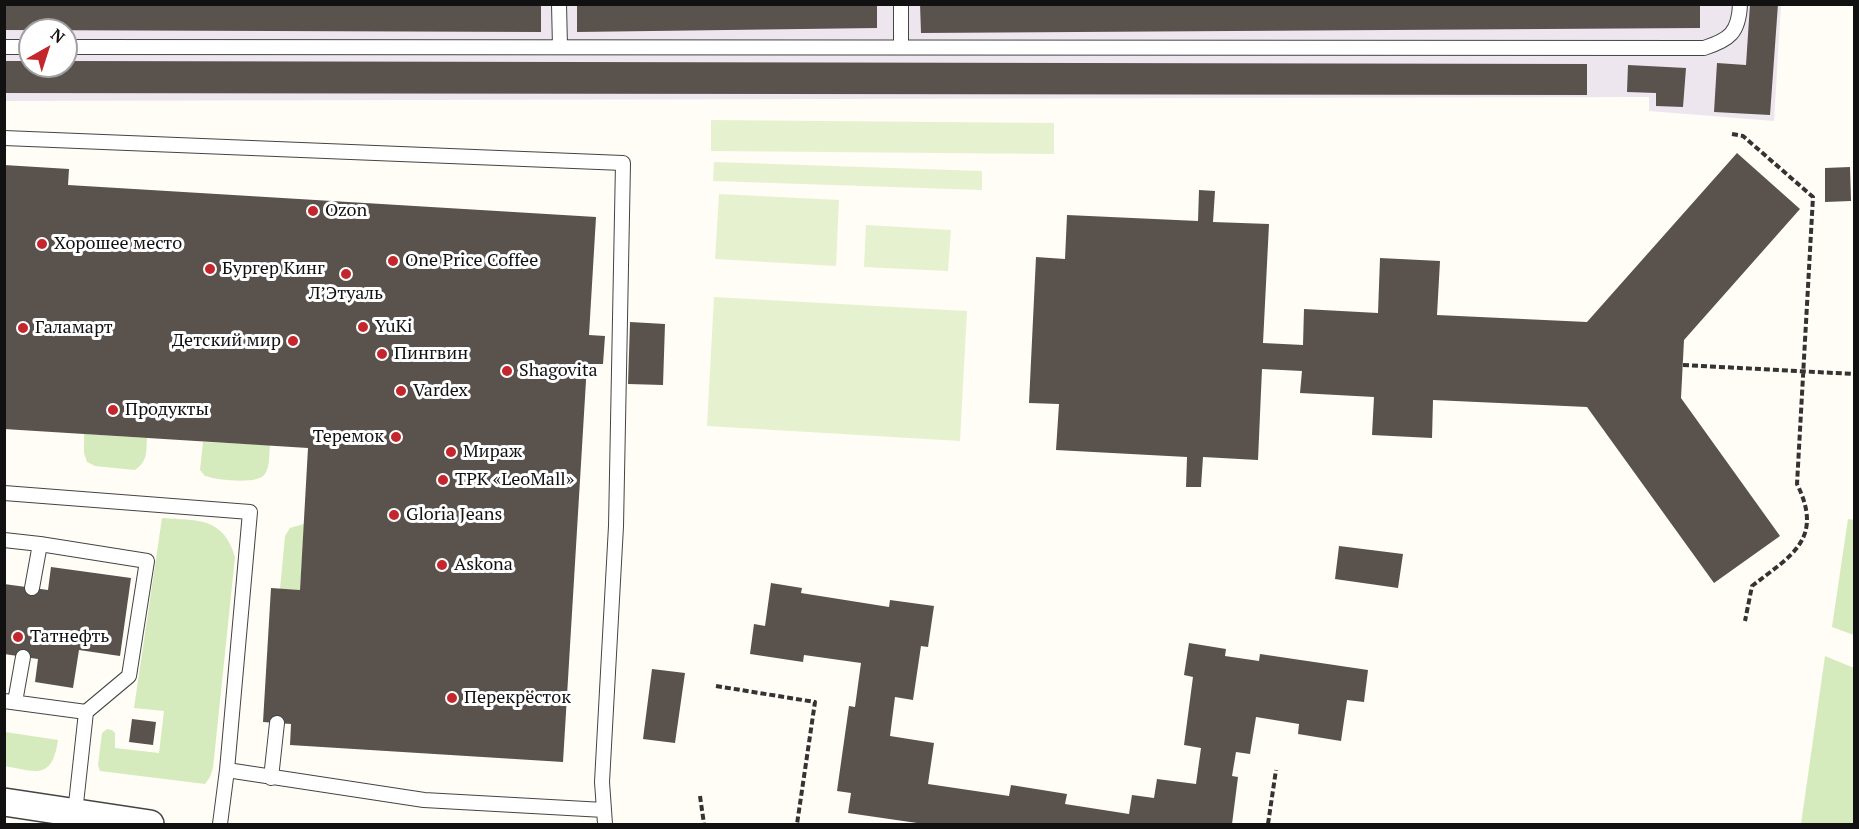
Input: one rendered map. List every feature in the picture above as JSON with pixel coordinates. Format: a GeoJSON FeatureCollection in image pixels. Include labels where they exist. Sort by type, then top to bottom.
{"type":"FeatureCollection","features":[{"type":"Feature","properties":{"kind":"street"},"geometry":{"type":"LineString","coordinates":[[4,802],[150,825]]}},
{"type":"Feature","properties":{"kind":"lane"},"geometry":{"type":"LineString","coordinates":[[559,4],[560,47]]}},
{"type":"Feature","properties":{"kind":"lane"},"geometry":{"type":"LineString","coordinates":[[901,4],[901,47]]}},
{"type":"Feature","properties":{"kind":"lane"},"geometry":{"type":"LineString","coordinates":[[78,47],[1704,48],[1725,41],[1739,20],[1740,4]]}},
{"type":"Feature","properties":{"kind":"lane"},"geometry":{"type":"LineString","coordinates":[[4,138],[623,164],[616,526],[602,782],[605,825]]}},
{"type":"Feature","properties":{"kind":"lane"},"geometry":{"type":"LineString","coordinates":[[4,493],[250,512],[220,825]]}},
{"type":"Feature","properties":{"kind":"lane"},"geometry":{"type":"LineString","coordinates":[[4,540],[147,561],[129,676],[86,712],[75,813]]}},
{"type":"Feature","properties":{"kind":"lane"},"geometry":{"type":"LineString","coordinates":[[32,588],[40,544]]}},
{"type":"Feature","properties":{"kind":"lane"},"geometry":{"type":"LineString","coordinates":[[22,657],[10,701],[86,712]]}},
{"type":"Feature","properties":{"kind":"lane"},"geometry":{"type":"LineString","coordinates":[[271,778],[277,723]]}},
{"type":"Feature","properties":{"kind":"lane"},"geometry":{"type":"LineString","coordinates":[[227,770],[424,800],[604,810]]}},
{"type":"Feature","properties":{"kind":"path"},"geometry":{"type":"LineString","coordinates":[[1732,134],[1743,136],[1813,197],[1797,484],[1806,503],[1808,522],[1803,539],[1791,555],[1752,586],[1745,621]]}},
{"type":"Feature","properties":{"kind":"path"},"geometry":{"type":"LineString","coordinates":[[1683,365],[1854,374]]}},
{"type":"Feature","properties":{"kind":"path"},"geometry":{"type":"LineString","coordinates":[[716,686],[815,702],[797,825]]}},
{"type":"Feature","properties":{"kind":"path"},"geometry":{"type":"LineString","coordinates":[[1268,825],[1276,770]]}},
{"type":"Feature","properties":{"kind":"path"},"geometry":{"type":"LineString","coordinates":[[700,796],[704,825]]}},
{"type":"Feature","properties":{"kind":"shaded area"},"geometry":{"type":"Polygon","coordinates":[[[4,5],[1781,5],[1774,121],[1649,111],[1649,97],[5,101],[4,5]]]}},
{"type":"Feature","properties":{"kind":"green space"},"geometry":{"type":"Polygon","coordinates":[[[711,120],[1054,123],[1054,154],[711,151],[711,120]]]}},
{"type":"Feature","properties":{"kind":"green space"},"geometry":{"type":"Polygon","coordinates":[[[714,162],[982,171],[982,190],[713,181],[714,162]]]}},
{"type":"Feature","properties":{"kind":"green space"},"geometry":{"type":"Polygon","coordinates":[[[719,194],[839,200],[836,266],[715,259],[719,194]]]}},
{"type":"Feature","properties":{"kind":"green space"},"geometry":{"type":"Polygon","coordinates":[[[866,225],[951,230],[948,271],[864,267],[866,225]]]}},
{"type":"Feature","properties":{"kind":"green space"},"geometry":{"type":"Polygon","coordinates":[[[714,297],[967,311],[960,441],[707,426],[714,297]]]}},
{"type":"Feature","properties":{"kind":"green space"},"geometry":{"type":"Polygon","coordinates":[[[84,434],[147,438],[144,460],[135,470],[95,466],[87,462],[84,453],[84,434]]]}},
{"type":"Feature","properties":{"kind":"green space"},"geometry":{"type":"Polygon","coordinates":[[[203,442],[270,445],[267,471],[261,477],[246,481],[205,476],[200,470],[203,442]]]}},
{"type":"Feature","properties":{"kind":"green space"},"geometry":{"type":"Polygon","coordinates":[[[162,518],[197,521],[216,527],[230,544],[235,557],[213,768],[205,784],[100,771],[98,765],[102,733],[107,729],[115,733],[115,748],[159,753],[164,711],[134,708],[162,518]]]}},
{"type":"Feature","properties":{"kind":"green space"},"geometry":{"type":"Polygon","coordinates":[[[1848,519],[1854,520],[1854,635],[1832,627],[1848,519]]]}},
{"type":"Feature","properties":{"kind":"green space"},"geometry":{"type":"Polygon","coordinates":[[[304,524],[300,590],[280,589],[285,536],[290,528],[304,524]]]}},
{"type":"Feature","properties":{"kind":"green space"},"geometry":{"type":"Polygon","coordinates":[[[1825,656],[1854,668],[1854,824],[1801,824],[1825,656]]]}},
{"type":"Feature","properties":{"kind":"green space"},"geometry":{"type":"Polygon","coordinates":[[[5,732],[58,740],[52,762],[41,770],[34,771],[5,766],[5,732]]]}},
{"type":"Feature","properties":{"kind":"building"},"geometry":{"type":"Polygon","coordinates":[[[4,4],[541,4],[541,32],[78,30],[78,18],[18,18],[18,30],[4,30],[4,4]]]}},
{"type":"Feature","properties":{"kind":"building"},"geometry":{"type":"Polygon","coordinates":[[[577,4],[877,4],[877,28],[577,32],[577,4]]]}},
{"type":"Feature","properties":{"kind":"building"},"geometry":{"type":"Polygon","coordinates":[[[920,4],[1700,4],[1700,28],[921,33],[920,4]]]}},
{"type":"Feature","properties":{"kind":"building"},"geometry":{"type":"Polygon","coordinates":[[[1750,4],[1778,4],[1770,115],[1714,112],[1717,63],[1746,65],[1750,4]]]}},
{"type":"Feature","properties":{"kind":"building"},"geometry":{"type":"Polygon","coordinates":[[[4,61],[18,61],[18,78],[78,78],[78,61],[1587,64],[1587,95],[4,93],[4,61]]]}},
{"type":"Feature","properties":{"kind":"building"},"geometry":{"type":"Polygon","coordinates":[[[1628,65],[1686,68],[1683,107],[1656,106],[1656,93],[1627,92],[1628,65]]]}},
{"type":"Feature","properties":{"kind":"building"},"geometry":{"type":"Polygon","coordinates":[[[1737,153],[1800,209],[1684,340],[1681,398],[1780,536],[1714,583],[1587,407],[1433,400],[1432,438],[1372,435],[1374,397],[1300,393],[1302,371],[1262,369],[1258,460],[1203,457],[1201,487],[1186,487],[1187,457],[1056,450],[1059,404],[1029,403],[1036,257],[1065,259],[1067,215],[1198,221],[1199,190],[1215,191],[1213,222],[1269,224],[1263,343],[1303,345],[1304,309],[1378,313],[1380,258],[1440,261],[1437,315],[1587,322],[1737,153]]]}},
{"type":"Feature","properties":{"kind":"building","name":"ТРК «LeoMall»"},"geometry":{"type":"Polygon","coordinates":[[[4,165],[69,169],[68,185],[596,217],[589,335],[605,336],[603,364],[587,364],[563,762],[290,745],[291,724],[263,722],[271,588],[300,590],[308,448],[4,429],[4,165]]]}},
{"type":"Feature","properties":{"kind":"building"},"geometry":{"type":"Polygon","coordinates":[[[1850,167],[1851,201],[1825,202],[1825,168],[1850,167]]]}},
{"type":"Feature","properties":{"kind":"building"},"geometry":{"type":"Polygon","coordinates":[[[630,322],[665,324],[663,385],[628,384],[630,322]]]}},
{"type":"Feature","properties":{"kind":"building"},"geometry":{"type":"Polygon","coordinates":[[[1339,546],[1403,554],[1398,588],[1335,579],[1339,546]]]}},
{"type":"Feature","properties":{"kind":"building"},"geometry":{"type":"Polygon","coordinates":[[[51,567],[131,578],[120,656],[79,650],[73,688],[35,682],[38,659],[4,654],[4,584],[48,590],[51,567]]]}},
{"type":"Feature","properties":{"kind":"building"},"geometry":{"type":"Polygon","coordinates":[[[771,583],[802,588],[801,593],[889,607],[890,600],[934,606],[928,647],[921,646],[913,700],[895,697],[890,736],[934,743],[928,784],[1009,796],[1011,785],[1067,794],[1065,804],[1129,814],[1132,795],[1154,798],[1157,779],[1196,784],[1201,748],[1184,745],[1193,677],[1184,675],[1189,643],[1226,649],[1225,656],[1259,661],[1260,654],[1368,670],[1364,702],[1347,700],[1341,741],[1298,734],[1299,724],[1256,717],[1250,754],[1236,752],[1232,776],[1238,777],[1232,824],[924,824],[848,813],[851,793],[837,791],[849,706],[855,707],[861,663],[804,655],[803,662],[750,654],[754,624],[765,626],[771,583]]]}},
{"type":"Feature","properties":{"kind":"building"},"geometry":{"type":"Polygon","coordinates":[[[652,669],[685,673],[675,743],[643,739],[652,669]]]}},
{"type":"Feature","properties":{"kind":"building"},"geometry":{"type":"Polygon","coordinates":[[[132,719],[156,722],[153,745],[129,742],[132,719]]]}},
{"type":"Feature","properties":{"kind":"place","name":"Ozon"},"geometry":{"type":"Point","coordinates":[313,211]}},
{"type":"Feature","properties":{"kind":"place","name":"Хорошее место"},"geometry":{"type":"Point","coordinates":[42,244]}},
{"type":"Feature","properties":{"kind":"place","name":"One Price Coffee"},"geometry":{"type":"Point","coordinates":[393,261]}},
{"type":"Feature","properties":{"kind":"place","name":"Бургер Кинг"},"geometry":{"type":"Point","coordinates":[210,269]}},
{"type":"Feature","properties":{"kind":"place","name":"Л’Этуаль"},"geometry":{"type":"Point","coordinates":[346,274]}},
{"type":"Feature","properties":{"kind":"place","name":"YuKi"},"geometry":{"type":"Point","coordinates":[363,327]}},
{"type":"Feature","properties":{"kind":"place","name":"Галамарт"},"geometry":{"type":"Point","coordinates":[23,328]}},
{"type":"Feature","properties":{"kind":"place","name":"Детский мир"},"geometry":{"type":"Point","coordinates":[293,341]}},
{"type":"Feature","properties":{"kind":"place","name":"Пингвин"},"geometry":{"type":"Point","coordinates":[382,354]}},
{"type":"Feature","properties":{"kind":"place","name":"Shagovita"},"geometry":{"type":"Point","coordinates":[507,371]}},
{"type":"Feature","properties":{"kind":"place","name":"Vardex"},"geometry":{"type":"Point","coordinates":[401,391]}},
{"type":"Feature","properties":{"kind":"place","name":"Продукты"},"geometry":{"type":"Point","coordinates":[113,410]}},
{"type":"Feature","properties":{"kind":"place","name":"Теремок"},"geometry":{"type":"Point","coordinates":[396,437]}},
{"type":"Feature","properties":{"kind":"place","name":"Мираж"},"geometry":{"type":"Point","coordinates":[451,452]}},
{"type":"Feature","properties":{"kind":"place","name":"ТРК «LeoMall»"},"geometry":{"type":"Point","coordinates":[443,480]}},
{"type":"Feature","properties":{"kind":"place","name":"Gloria Jeans"},"geometry":{"type":"Point","coordinates":[394,515]}},
{"type":"Feature","properties":{"kind":"place","name":"Askona"},"geometry":{"type":"Point","coordinates":[442,565]}},
{"type":"Feature","properties":{"kind":"place","name":"Татнефть"},"geometry":{"type":"Point","coordinates":[18,637]}},
{"type":"Feature","properties":{"kind":"place","name":"Перекрёсток"},"geometry":{"type":"Point","coordinates":[452,698]}}]}
